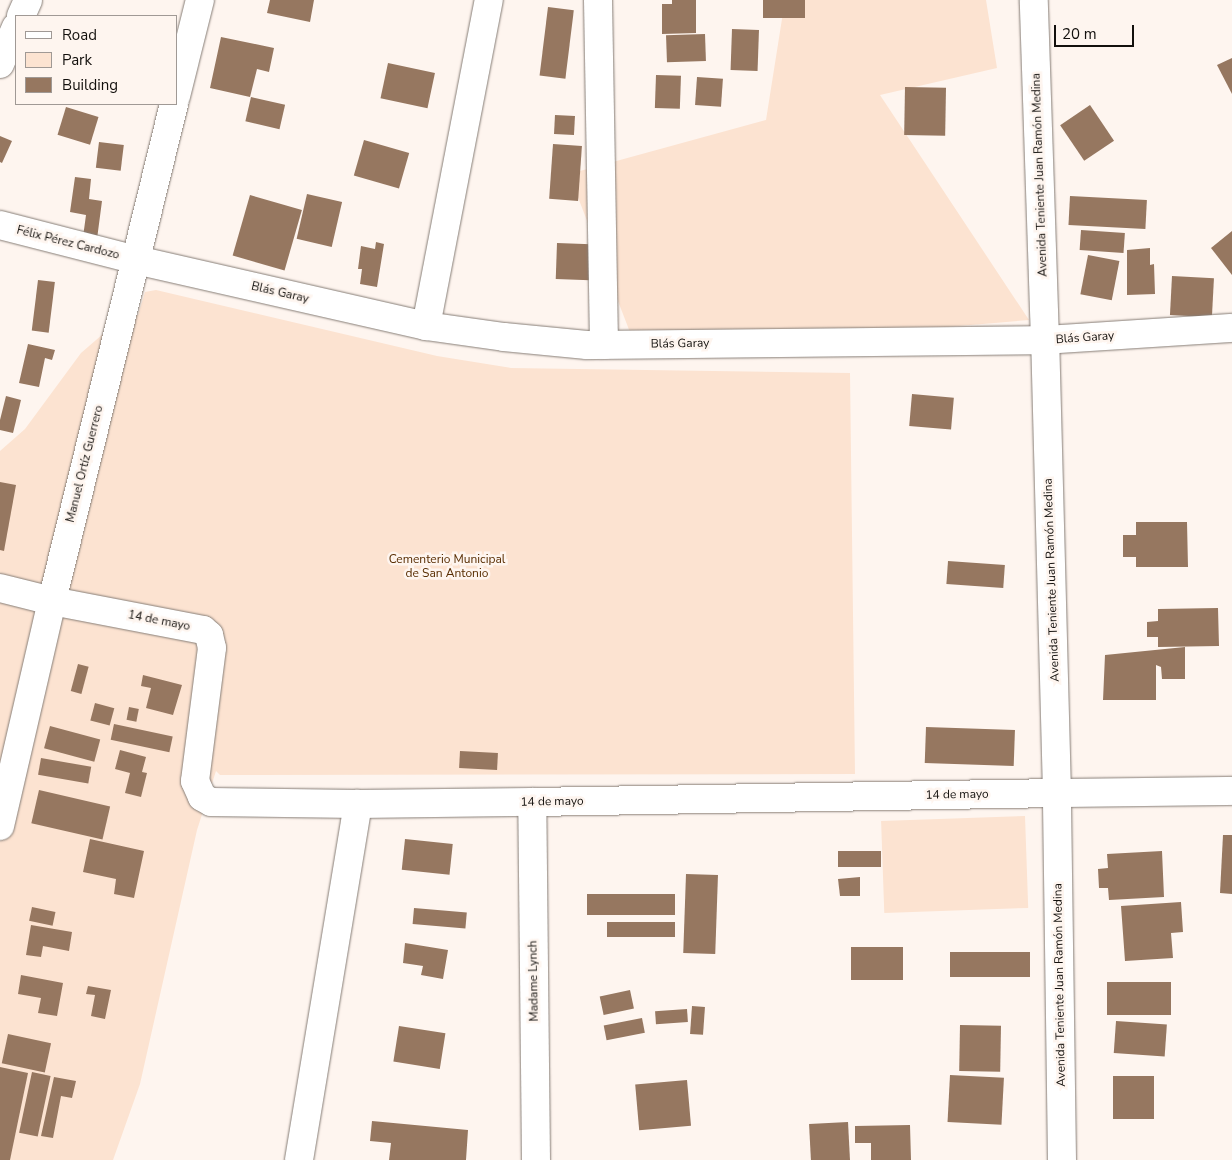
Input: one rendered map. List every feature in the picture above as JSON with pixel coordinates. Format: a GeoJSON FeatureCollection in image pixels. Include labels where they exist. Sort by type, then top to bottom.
{"type":"FeatureCollection","features":[{"type":"Feature","properties":{"kind":"street"},"geometry":{"type":"LineString","coordinates":[[21,15],[28,0]]}},
{"type":"Feature","properties":{"kind":"street"},"geometry":{"type":"LineString","coordinates":[[178,88],[200,0]]}},
{"type":"Feature","properties":{"kind":"street"},"geometry":{"type":"LineString","coordinates":[[426,326],[490,0]]}},
{"type":"Feature","properties":{"kind":"street"},"geometry":{"type":"LineString","coordinates":[[598,0],[604,345]]}},
{"type":"Feature","properties":{"kind":"street","name":"Avenida Teniente Juan Ramón Medina"},"geometry":{"type":"LineString","coordinates":[[1034,0],[1057,793],[1062,1160]]}},
{"type":"Feature","properties":{"kind":"street"},"geometry":{"type":"LineString","coordinates":[[0,64],[15,29]]}},
{"type":"Feature","properties":{"kind":"street","name":"Manuel Ortíz Guerrero"},"geometry":{"type":"LineString","coordinates":[[0,826],[52,601],[174,105]]}},
{"type":"Feature","properties":{"kind":"street","name":"Félix Pérez Cardozo"},"geometry":{"type":"LineString","coordinates":[[0,225],[136,260]]}},
{"type":"Feature","properties":{"kind":"street","name":"Blás Garay"},"geometry":{"type":"LineString","coordinates":[[136,260],[426,326],[504,337],[587,345],[1045,340],[1232,328]]}},
{"type":"Feature","properties":{"kind":"street","name":"14 de mayo"},"geometry":{"type":"LineString","coordinates":[[0,588],[52,601],[204,630],[209,635],[212,648],[195,781],[202,797],[211,802],[358,804],[1232,791]]}},
{"type":"Feature","properties":{"kind":"street","name":"Madame Lynch"},"geometry":{"type":"LineString","coordinates":[[532,802],[536,1160]]}},
{"type":"Feature","properties":{"kind":"street"},"geometry":{"type":"LineString","coordinates":[[299,1160],[358,804]]}},
{"type":"Feature","properties":{"kind":"green space"},"geometry":{"type":"Polygon","coordinates":[[[785,0],[986,0],[997,68],[880,95],[1029,320],[638,353],[569,174],[766,120],[785,0]]]}},
{"type":"Feature","properties":{"kind":"green space","name":"Cementerio Municipal de San Antonio"},"geometry":{"type":"Polygon","coordinates":[[[156,290],[437,356],[511,368],[850,373],[855,774],[220,775],[216,771],[197,830],[140,1084],[113,1160],[0,1160],[0,451],[25,429],[81,353],[118,321],[138,315],[145,292],[156,290]]]}},
{"type":"Feature","properties":{"kind":"green space"},"geometry":{"type":"Polygon","coordinates":[[[1025,816],[1028,908],[884,913],[881,821],[1025,816]]]}},
{"type":"Feature","properties":{"kind":"building"},"geometry":{"type":"Polygon","coordinates":[[[270,0],[314,0],[310,22],[267,13],[270,0]]]}},
{"type":"Feature","properties":{"kind":"building"},"geometry":{"type":"Polygon","coordinates":[[[672,0],[696,0],[696,33],[662,34],[662,4],[672,4],[672,0]]]}},
{"type":"Feature","properties":{"kind":"building"},"geometry":{"type":"Polygon","coordinates":[[[763,0],[805,0],[805,18],[763,18],[763,0]]]}},
{"type":"Feature","properties":{"kind":"building"},"geometry":{"type":"Polygon","coordinates":[[[548,7],[574,10],[565,79],[540,75],[548,7]]]}},
{"type":"Feature","properties":{"kind":"building"},"geometry":{"type":"Polygon","coordinates":[[[732,29],[759,30],[758,71],[731,70],[732,29]]]}},
{"type":"Feature","properties":{"kind":"building"},"geometry":{"type":"Polygon","coordinates":[[[705,34],[706,61],[667,62],[666,35],[705,34]]]}},
{"type":"Feature","properties":{"kind":"building"},"geometry":{"type":"Polygon","coordinates":[[[221,37],[274,48],[269,72],[257,69],[250,97],[210,88],[221,37]]]}},
{"type":"Feature","properties":{"kind":"building"},"geometry":{"type":"Polygon","coordinates":[[[1232,58],[1232,94],[1217,65],[1232,58]]]}},
{"type":"Feature","properties":{"kind":"building"},"geometry":{"type":"Polygon","coordinates":[[[388,63],[435,73],[427,108],[381,98],[388,63]]]}},
{"type":"Feature","properties":{"kind":"building"},"geometry":{"type":"Polygon","coordinates":[[[656,75],[681,76],[680,109],[655,108],[656,75]]]}},
{"type":"Feature","properties":{"kind":"building"},"geometry":{"type":"Polygon","coordinates":[[[697,77],[723,79],[721,107],[695,105],[697,77]]]}},
{"type":"Feature","properties":{"kind":"building"},"geometry":{"type":"Polygon","coordinates":[[[905,87],[946,88],[945,136],[904,135],[905,87]]]}},
{"type":"Feature","properties":{"kind":"building"},"geometry":{"type":"Polygon","coordinates":[[[251,97],[285,105],[279,129],[245,121],[251,97]]]}},
{"type":"Feature","properties":{"kind":"building"},"geometry":{"type":"Polygon","coordinates":[[[1090,105],[1114,141],[1084,161],[1060,125],[1090,105]]]}},
{"type":"Feature","properties":{"kind":"building"},"geometry":{"type":"Polygon","coordinates":[[[66,107],[99,117],[90,145],[58,135],[66,107]]]}},
{"type":"Feature","properties":{"kind":"building"},"geometry":{"type":"Polygon","coordinates":[[[555,115],[575,116],[574,135],[554,134],[555,115]]]}},
{"type":"Feature","properties":{"kind":"building"},"geometry":{"type":"Polygon","coordinates":[[[0,136],[12,141],[2,163],[0,162],[0,136]]]}},
{"type":"Feature","properties":{"kind":"building"},"geometry":{"type":"Polygon","coordinates":[[[364,140],[409,153],[399,189],[354,176],[364,140]]]}},
{"type":"Feature","properties":{"kind":"building"},"geometry":{"type":"Polygon","coordinates":[[[99,142],[124,145],[121,171],[96,168],[99,142]]]}},
{"type":"Feature","properties":{"kind":"building"},"geometry":{"type":"Polygon","coordinates":[[[553,144],[582,146],[578,201],[549,199],[553,144]]]}},
{"type":"Feature","properties":{"kind":"building"},"geometry":{"type":"Polygon","coordinates":[[[75,177],[91,179],[89,199],[102,201],[97,239],[83,237],[86,215],[70,212],[75,177]]]}},
{"type":"Feature","properties":{"kind":"building"},"geometry":{"type":"Polygon","coordinates":[[[307,194],[342,202],[332,247],[297,239],[307,194]]]}},
{"type":"Feature","properties":{"kind":"building"},"geometry":{"type":"Polygon","coordinates":[[[250,195],[302,210],[285,270],[233,256],[250,195]]]}},
{"type":"Feature","properties":{"kind":"building"},"geometry":{"type":"Polygon","coordinates":[[[1070,196],[1147,200],[1145,229],[1068,225],[1070,196]]]}},
{"type":"Feature","properties":{"kind":"building"},"geometry":{"type":"Polygon","coordinates":[[[1081,230],[1125,233],[1123,253],[1080,250],[1081,230]]]}},
{"type":"Feature","properties":{"kind":"building"},"geometry":{"type":"Polygon","coordinates":[[[1232,231],[1232,275],[1211,248],[1232,231]]]}},
{"type":"Feature","properties":{"kind":"building"},"geometry":{"type":"Polygon","coordinates":[[[376,242],[384,244],[377,287],[360,284],[362,269],[358,269],[361,246],[375,249],[376,242]]]}},
{"type":"Feature","properties":{"kind":"building"},"geometry":{"type":"Polygon","coordinates":[[[557,243],[591,244],[590,280],[556,279],[557,243]]]}},
{"type":"Feature","properties":{"kind":"building"},"geometry":{"type":"Polygon","coordinates":[[[1150,248],[1150,265],[1154,264],[1155,294],[1127,295],[1127,250],[1150,248]]]}},
{"type":"Feature","properties":{"kind":"building"},"geometry":{"type":"Polygon","coordinates":[[[1088,255],[1119,261],[1112,300],[1080,294],[1088,255]]]}},
{"type":"Feature","properties":{"kind":"building"},"geometry":{"type":"Polygon","coordinates":[[[1172,276],[1214,278],[1212,317],[1170,315],[1172,276]]]}},
{"type":"Feature","properties":{"kind":"building"},"geometry":{"type":"Polygon","coordinates":[[[38,280],[55,282],[49,333],[32,331],[38,280]]]}},
{"type":"Feature","properties":{"kind":"building"},"geometry":{"type":"Polygon","coordinates":[[[28,344],[55,350],[52,360],[45,358],[39,387],[19,383],[28,344]]]}},
{"type":"Feature","properties":{"kind":"building"},"geometry":{"type":"Polygon","coordinates":[[[912,394],[954,398],[951,430],[909,426],[912,394]]]}},
{"type":"Feature","properties":{"kind":"building"},"geometry":{"type":"Polygon","coordinates":[[[6,396],[21,400],[13,433],[0,430],[0,420],[6,396]]]}},
{"type":"Feature","properties":{"kind":"building"},"geometry":{"type":"Polygon","coordinates":[[[0,482],[16,485],[4,551],[0,550],[0,482]]]}},
{"type":"Feature","properties":{"kind":"building"},"geometry":{"type":"Polygon","coordinates":[[[1136,522],[1187,522],[1188,567],[1136,567],[1136,557],[1123,557],[1123,535],[1136,535],[1136,522]]]}},
{"type":"Feature","properties":{"kind":"building"},"geometry":{"type":"Polygon","coordinates":[[[948,561],[1005,565],[1003,588],[946,584],[948,561]]]}},
{"type":"Feature","properties":{"kind":"building"},"geometry":{"type":"Polygon","coordinates":[[[1218,608],[1219,646],[1158,647],[1158,637],[1147,637],[1147,622],[1158,621],[1158,609],[1218,608]]]}},
{"type":"Feature","properties":{"kind":"building"},"geometry":{"type":"Polygon","coordinates":[[[1185,647],[1185,679],[1162,679],[1161,667],[1156,665],[1156,700],[1103,700],[1105,655],[1185,647]]]}},
{"type":"Feature","properties":{"kind":"building"},"geometry":{"type":"Polygon","coordinates":[[[78,664],[89,667],[81,694],[71,691],[78,664]]]}},
{"type":"Feature","properties":{"kind":"building"},"geometry":{"type":"Polygon","coordinates":[[[143,675],[182,685],[173,715],[146,708],[151,688],[141,686],[143,675]]]}},
{"type":"Feature","properties":{"kind":"building"},"geometry":{"type":"Polygon","coordinates":[[[95,703],[114,708],[110,726],[90,720],[95,703]]]}},
{"type":"Feature","properties":{"kind":"building"},"geometry":{"type":"Polygon","coordinates":[[[129,707],[139,709],[136,722],[127,720],[129,707]]]}},
{"type":"Feature","properties":{"kind":"building"},"geometry":{"type":"Polygon","coordinates":[[[114,724],[173,736],[169,752],[111,740],[114,724]]]}},
{"type":"Feature","properties":{"kind":"building"},"geometry":{"type":"Polygon","coordinates":[[[50,726],[100,739],[94,762],[44,748],[50,726]]]}},
{"type":"Feature","properties":{"kind":"building"},"geometry":{"type":"Polygon","coordinates":[[[926,727],[1015,730],[1014,766],[925,763],[926,727]]]}},
{"type":"Feature","properties":{"kind":"building"},"geometry":{"type":"Polygon","coordinates":[[[120,750],[146,757],[142,772],[147,773],[141,797],[125,793],[130,773],[115,769],[120,750]]]}},
{"type":"Feature","properties":{"kind":"building"},"geometry":{"type":"Polygon","coordinates":[[[460,751],[498,753],[497,770],[459,768],[460,751]]]}},
{"type":"Feature","properties":{"kind":"building"},"geometry":{"type":"Polygon","coordinates":[[[41,758],[91,767],[88,784],[38,775],[41,758]]]}},
{"type":"Feature","properties":{"kind":"building"},"geometry":{"type":"Polygon","coordinates":[[[39,790],[110,806],[102,840],[31,823],[39,790]]]}},
{"type":"Feature","properties":{"kind":"building"},"geometry":{"type":"Polygon","coordinates":[[[1223,835],[1232,835],[1232,894],[1220,893],[1223,835]]]}},
{"type":"Feature","properties":{"kind":"building"},"geometry":{"type":"Polygon","coordinates":[[[90,839],[144,851],[134,898],[114,894],[116,879],[83,872],[90,839]]]}},
{"type":"Feature","properties":{"kind":"building"},"geometry":{"type":"Polygon","coordinates":[[[405,839],[453,844],[449,875],[402,870],[405,839]]]}},
{"type":"Feature","properties":{"kind":"building"},"geometry":{"type":"Polygon","coordinates":[[[838,851],[881,851],[881,867],[838,867],[838,851]]]}},
{"type":"Feature","properties":{"kind":"building"},"geometry":{"type":"Polygon","coordinates":[[[1162,851],[1164,897],[1109,900],[1108,888],[1099,888],[1098,869],[1108,868],[1107,854],[1162,851]]]}},
{"type":"Feature","properties":{"kind":"building"},"geometry":{"type":"Polygon","coordinates":[[[686,874],[718,875],[715,954],[683,953],[686,874]]]}},
{"type":"Feature","properties":{"kind":"building"},"geometry":{"type":"Polygon","coordinates":[[[860,877],[860,896],[840,896],[838,879],[860,877]]]}},
{"type":"Feature","properties":{"kind":"building"},"geometry":{"type":"Polygon","coordinates":[[[587,894],[675,894],[675,915],[587,915],[587,894]]]}},
{"type":"Feature","properties":{"kind":"building"},"geometry":{"type":"Polygon","coordinates":[[[1181,902],[1183,932],[1171,933],[1173,958],[1125,961],[1121,906],[1181,902]]]}},
{"type":"Feature","properties":{"kind":"building"},"geometry":{"type":"Polygon","coordinates":[[[32,907],[55,912],[53,926],[29,921],[32,907]]]}},
{"type":"Feature","properties":{"kind":"building"},"geometry":{"type":"Polygon","coordinates":[[[414,908],[467,913],[465,929],[413,924],[414,908]]]}},
{"type":"Feature","properties":{"kind":"building"},"geometry":{"type":"Polygon","coordinates":[[[607,922],[675,922],[675,937],[607,937],[607,922]]]}},
{"type":"Feature","properties":{"kind":"building"},"geometry":{"type":"Polygon","coordinates":[[[31,925],[72,932],[69,951],[43,946],[41,957],[26,955],[31,925]]]}},
{"type":"Feature","properties":{"kind":"building"},"geometry":{"type":"Polygon","coordinates":[[[405,943],[448,950],[443,979],[421,975],[423,966],[403,963],[405,943]]]}},
{"type":"Feature","properties":{"kind":"building"},"geometry":{"type":"Polygon","coordinates":[[[851,947],[903,947],[903,980],[851,980],[851,947]]]}},
{"type":"Feature","properties":{"kind":"building"},"geometry":{"type":"Polygon","coordinates":[[[950,952],[1030,952],[1030,977],[950,977],[950,952]]]}},
{"type":"Feature","properties":{"kind":"building"},"geometry":{"type":"Polygon","coordinates":[[[21,975],[63,983],[57,1016],[38,1013],[41,998],[18,994],[21,975]]]}},
{"type":"Feature","properties":{"kind":"building"},"geometry":{"type":"Polygon","coordinates":[[[1107,982],[1171,982],[1171,1015],[1107,1015],[1107,982]]]}},
{"type":"Feature","properties":{"kind":"building"},"geometry":{"type":"Polygon","coordinates":[[[88,986],[111,990],[105,1019],[91,1016],[95,995],[86,994],[88,986]]]}},
{"type":"Feature","properties":{"kind":"building"},"geometry":{"type":"Polygon","coordinates":[[[630,990],[634,1009],[604,1015],[600,996],[630,990]]]}},
{"type":"Feature","properties":{"kind":"building"},"geometry":{"type":"Polygon","coordinates":[[[692,1006],[705,1007],[703,1035],[690,1034],[692,1006]]]}},
{"type":"Feature","properties":{"kind":"building"},"geometry":{"type":"Polygon","coordinates":[[[687,1009],[688,1022],[656,1024],[655,1011],[687,1009]]]}},
{"type":"Feature","properties":{"kind":"building"},"geometry":{"type":"Polygon","coordinates":[[[642,1018],[645,1033],[607,1040],[604,1025],[642,1018]]]}},
{"type":"Feature","properties":{"kind":"building"},"geometry":{"type":"Polygon","coordinates":[[[1116,1021],[1167,1025],[1165,1056],[1114,1053],[1116,1021]]]}},
{"type":"Feature","properties":{"kind":"building"},"geometry":{"type":"Polygon","coordinates":[[[960,1025],[1001,1026],[1000,1072],[959,1071],[960,1025]]]}},
{"type":"Feature","properties":{"kind":"building"},"geometry":{"type":"Polygon","coordinates":[[[399,1026],[445,1033],[440,1069],[393,1062],[399,1026]]]}},
{"type":"Feature","properties":{"kind":"building"},"geometry":{"type":"Polygon","coordinates":[[[8,1034],[51,1043],[45,1072],[2,1063],[8,1034]]]}},
{"type":"Feature","properties":{"kind":"building"},"geometry":{"type":"Polygon","coordinates":[[[0,1067],[28,1073],[10,1160],[0,1160],[0,1067]]]}},
{"type":"Feature","properties":{"kind":"building"},"geometry":{"type":"Polygon","coordinates":[[[32,1072],[51,1076],[38,1137],[19,1133],[32,1072]]]}},
{"type":"Feature","properties":{"kind":"building"},"geometry":{"type":"Polygon","coordinates":[[[950,1075],[1004,1078],[1001,1125],[948,1122],[950,1075]]]}},
{"type":"Feature","properties":{"kind":"building"},"geometry":{"type":"Polygon","coordinates":[[[1113,1076],[1154,1076],[1154,1119],[1113,1119],[1113,1076]]]}},
{"type":"Feature","properties":{"kind":"building"},"geometry":{"type":"Polygon","coordinates":[[[54,1077],[76,1081],[72,1098],[61,1096],[53,1138],[41,1136],[54,1077]]]}},
{"type":"Feature","properties":{"kind":"building"},"geometry":{"type":"Polygon","coordinates":[[[687,1080],[691,1126],[639,1130],[635,1085],[687,1080]]]}},
{"type":"Feature","properties":{"kind":"building"},"geometry":{"type":"Polygon","coordinates":[[[372,1121],[468,1130],[466,1160],[389,1160],[391,1143],[370,1141],[372,1121]]]}},
{"type":"Feature","properties":{"kind":"building"},"geometry":{"type":"Polygon","coordinates":[[[848,1122],[850,1160],[811,1160],[809,1124],[848,1122]]]}},
{"type":"Feature","properties":{"kind":"building"},"geometry":{"type":"Polygon","coordinates":[[[910,1125],[911,1160],[871,1160],[871,1143],[855,1143],[855,1126],[910,1125]]]}}]}
